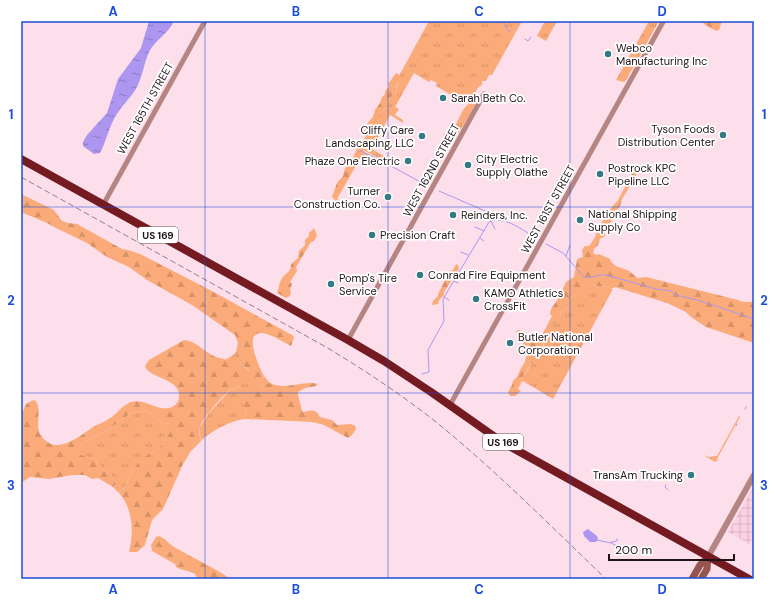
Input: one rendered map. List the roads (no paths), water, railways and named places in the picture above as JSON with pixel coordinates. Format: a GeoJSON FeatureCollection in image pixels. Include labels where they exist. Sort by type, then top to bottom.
{"type":"FeatureCollection","features":[{"type":"Feature","properties":{"kind":"highway","name":"US 169"},"geometry":{"type":"LineString","coordinates":[[21,159],[348,340],[396,368],[487,432],[521,453],[749,579]]}},
{"type":"Feature","properties":{"kind":"main road"},"geometry":{"type":"LineString","coordinates":[[692,579],[700,565],[708,557]]}},
{"type":"Feature","properties":{"kind":"main road"},"geometry":{"type":"LineString","coordinates":[[701,579],[706,569],[708,557]]}},
{"type":"Feature","properties":{"kind":"street","name":"WEST 165TH STREET"},"geometry":{"type":"LineString","coordinates":[[103,205],[205,21]]}},
{"type":"Feature","properties":{"kind":"street","name":"WEST 161ST STREET"},"geometry":{"type":"LineString","coordinates":[[450,405],[663,22]]}},
{"type":"Feature","properties":{"kind":"street","name":"WEST 162ND STREET"},"geometry":{"type":"LineString","coordinates":[[348,340],[484,94]]}},
{"type":"Feature","properties":{"kind":"street"},"geometry":{"type":"LineString","coordinates":[[708,557],[754,474]]}},
{"type":"Feature","properties":{"kind":"water"},"geometry":{"type":"Polygon","coordinates":[[[149,21],[174,21],[149,52],[137,87],[119,110],[110,127],[100,153],[94,154],[83,146],[83,142],[87,135],[107,113],[118,79],[141,48],[149,21]]]}},
{"type":"Feature","properties":{"kind":"water"},"geometry":{"type":"Polygon","coordinates":[[[588,529],[597,536],[598,539],[596,542],[590,542],[584,536],[583,532],[588,529]]]}},
{"type":"Feature","properties":{"kind":"waterway"},"geometry":{"type":"LineString","coordinates":[[503,21],[506,28],[510,32]]}},
{"type":"Feature","properties":{"kind":"waterway"},"geometry":{"type":"LineString","coordinates":[[525,39],[528,41],[531,37]]}},
{"type":"Feature","properties":{"kind":"waterway"},"geometry":{"type":"LineString","coordinates":[[359,152],[361,151],[378,159],[426,185]]}},
{"type":"Feature","properties":{"kind":"waterway"},"geometry":{"type":"LineString","coordinates":[[439,191],[490,213],[497,219]]}},
{"type":"Feature","properties":{"kind":"waterway"},"geometry":{"type":"LineString","coordinates":[[422,374],[429,372],[428,350],[444,321],[443,299],[489,222],[500,220],[513,224],[536,238]]}},
{"type":"Feature","properties":{"kind":"waterway"},"geometry":{"type":"LineString","coordinates":[[491,221],[495,229]]}},
{"type":"Feature","properties":{"kind":"waterway"},"geometry":{"type":"LineString","coordinates":[[475,227],[484,231]]}},
{"type":"Feature","properties":{"kind":"waterway"},"geometry":{"type":"LineString","coordinates":[[480,238],[484,241]]}},
{"type":"Feature","properties":{"kind":"waterway"},"geometry":{"type":"LineString","coordinates":[[546,244],[563,253],[584,277],[606,275],[656,289],[671,291],[676,295],[701,301],[754,319]]}},
{"type":"Feature","properties":{"kind":"waterway"},"geometry":{"type":"LineString","coordinates":[[566,256],[570,245]]}},
{"type":"Feature","properties":{"kind":"waterway"},"geometry":{"type":"LineString","coordinates":[[461,252],[468,255]]}},
{"type":"Feature","properties":{"kind":"waterway"},"geometry":{"type":"LineString","coordinates":[[454,281],[458,283]]}},
{"type":"Feature","properties":{"kind":"waterway"},"geometry":{"type":"LineString","coordinates":[[444,297],[449,300]]}},
{"type":"Feature","properties":{"kind":"waterway"},"geometry":{"type":"LineString","coordinates":[[666,485],[665,487],[668,490]]}},
{"type":"Feature","properties":{"kind":"waterway"},"geometry":{"type":"LineString","coordinates":[[611,542],[617,541],[617,539]]}},
{"type":"Feature","properties":{"kind":"waterway"},"geometry":{"type":"LineString","coordinates":[[597,540],[611,543],[619,547]]}},
{"type":"Feature","properties":{"kind":"railway"},"geometry":{"type":"LineString","coordinates":[[21,177],[356,365],[427,415],[463,444],[606,579]]}},
{"type":"Feature","properties":{"kind":"place","name":"Webco Manufacturing Inc"},"geometry":{"type":"Point","coordinates":[608,54]}},
{"type":"Feature","properties":{"kind":"place","name":"Sarah Beth Co."},"geometry":{"type":"Point","coordinates":[443,98]}},
{"type":"Feature","properties":{"kind":"place","name":"Tyson Foods Distribution Center"},"geometry":{"type":"Point","coordinates":[723,135]}},
{"type":"Feature","properties":{"kind":"place","name":"Cliffy Care Landscaping, LLC"},"geometry":{"type":"Point","coordinates":[422,136]}},
{"type":"Feature","properties":{"kind":"place","name":"Phaze One Electric"},"geometry":{"type":"Point","coordinates":[408,161]}},
{"type":"Feature","properties":{"kind":"place","name":"City Electric Supply Olathe"},"geometry":{"type":"Point","coordinates":[468,165]}},
{"type":"Feature","properties":{"kind":"place","name":"Postrock KPC Pipeline LLC"},"geometry":{"type":"Point","coordinates":[600,174]}},
{"type":"Feature","properties":{"kind":"place","name":"Turner Construction Co."},"geometry":{"type":"Point","coordinates":[388,197]}},
{"type":"Feature","properties":{"kind":"place","name":"Reinders, Inc."},"geometry":{"type":"Point","coordinates":[453,215]}},
{"type":"Feature","properties":{"kind":"place","name":"National Shipping Supply Co"},"geometry":{"type":"Point","coordinates":[580,220]}},
{"type":"Feature","properties":{"kind":"place","name":"Precision Craft"},"geometry":{"type":"Point","coordinates":[372,235]}},
{"type":"Feature","properties":{"kind":"place","name":"Conrad Fire Equipment"},"geometry":{"type":"Point","coordinates":[420,275]}},
{"type":"Feature","properties":{"kind":"place","name":"Pomp's Tire Service"},"geometry":{"type":"Point","coordinates":[331,284]}},
{"type":"Feature","properties":{"kind":"place","name":"KAMO Athletics CrossFit"},"geometry":{"type":"Point","coordinates":[476,299]}},
{"type":"Feature","properties":{"kind":"place","name":"Butler National Corporation"},"geometry":{"type":"Point","coordinates":[510,343]}},
{"type":"Feature","properties":{"kind":"place","name":"TransAm Trucking"},"geometry":{"type":"Point","coordinates":[691,475]}}]}
